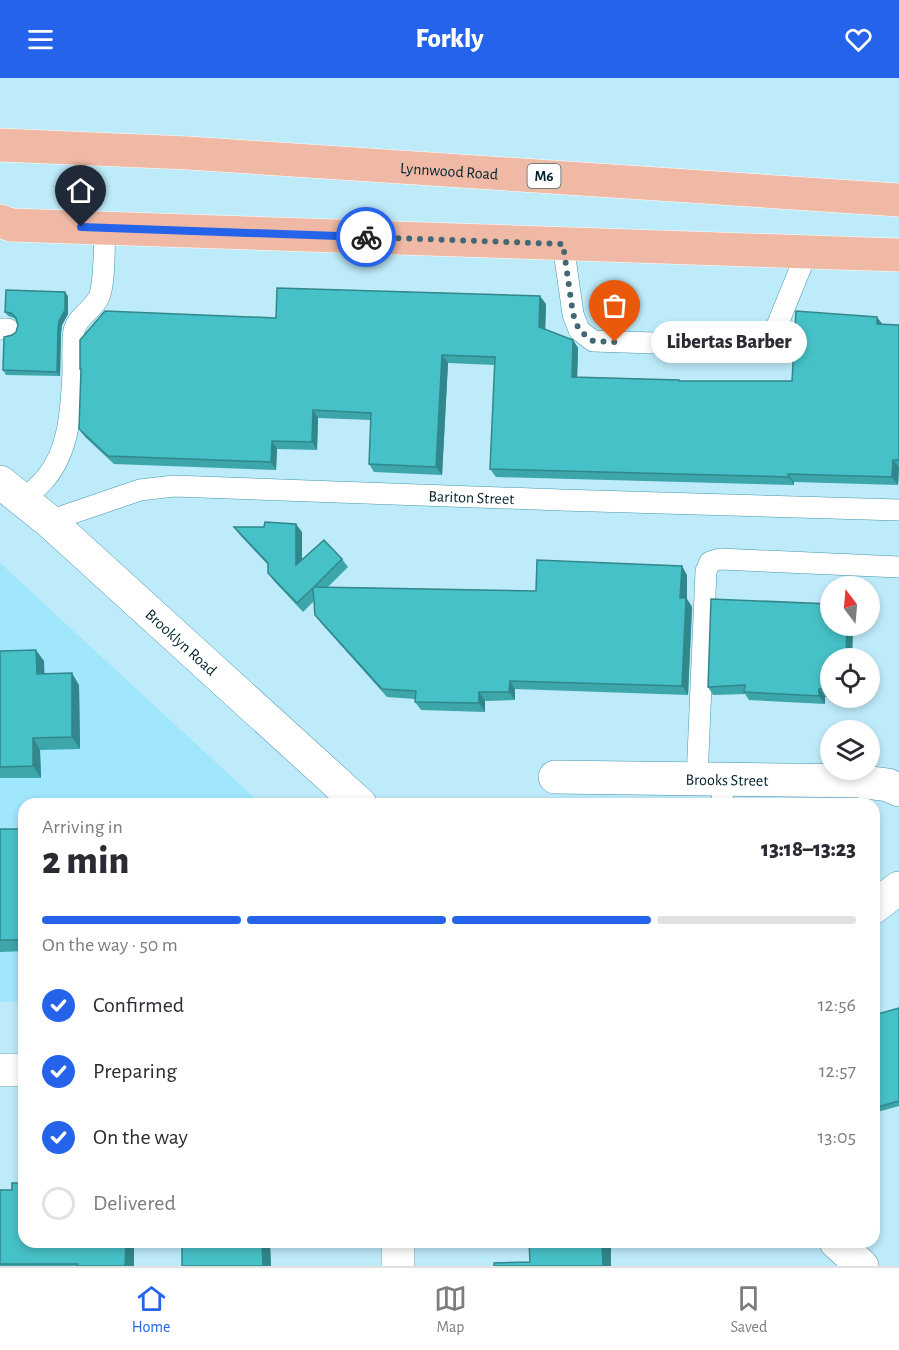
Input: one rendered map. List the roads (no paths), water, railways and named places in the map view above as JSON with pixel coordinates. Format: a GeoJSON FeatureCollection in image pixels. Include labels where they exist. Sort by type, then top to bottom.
{"type":"FeatureCollection","features":[{"type":"Feature","properties":{"kind":"main road","name":"Lynnwood Road"},"geometry":{"type":"LineString","coordinates":[[0,145],[189,153],[899,200]]}},
{"type":"Feature","properties":{"kind":"main road"},"geometry":{"type":"LineString","coordinates":[[1,221],[11,225],[899,255]]}},
{"type":"Feature","properties":{"kind":"main road","name":"Brooklyn Road"},"geometry":{"type":"LineString","coordinates":[[12,491],[49,521],[353,798]]}},
{"type":"Feature","properties":{"kind":"main road","name":"Brooks Street"},"geometry":{"type":"LineString","coordinates":[[555,777],[714,787],[857,781],[888,785],[899,790]]}},
{"type":"Feature","properties":{"kind":"main road"},"geometry":{"type":"LineString","coordinates":[[880,902],[899,888]]}},
{"type":"Feature","properties":{"kind":"main road"},"geometry":{"type":"LineString","coordinates":[[0,1070],[18,1070]]}},
{"type":"Feature","properties":{"kind":"main road"},"geometry":{"type":"LineString","coordinates":[[398,1248],[398,1266]]}},
{"type":"Feature","properties":{"kind":"main road"},"geometry":{"type":"LineString","coordinates":[[842,1248],[862,1266]]}},
{"type":"Feature","properties":{"kind":"lane"},"geometry":{"type":"LineString","coordinates":[[12,491],[47,477],[60,456],[67,431],[72,381],[71,331],[92,309],[99,296],[105,228]]}},
{"type":"Feature","properties":{"kind":"lane"},"geometry":{"type":"LineString","coordinates":[[563,244],[573,314],[579,330],[593,341],[745,346],[764,341],[774,333],[807,252]]}},
{"type":"Feature","properties":{"kind":"lane","name":"Bariton Street"},"geometry":{"type":"LineString","coordinates":[[49,521],[140,490],[174,486],[899,510]]}},
{"type":"Feature","properties":{"kind":"lane"},"geometry":{"type":"LineString","coordinates":[[714,787],[706,571],[710,562],[720,559],[899,567]]}},
{"type":"Feature","properties":{"kind":"place","name":"Libertas Barber"},"geometry":{"type":"Point","coordinates":[615,342]}}]}
